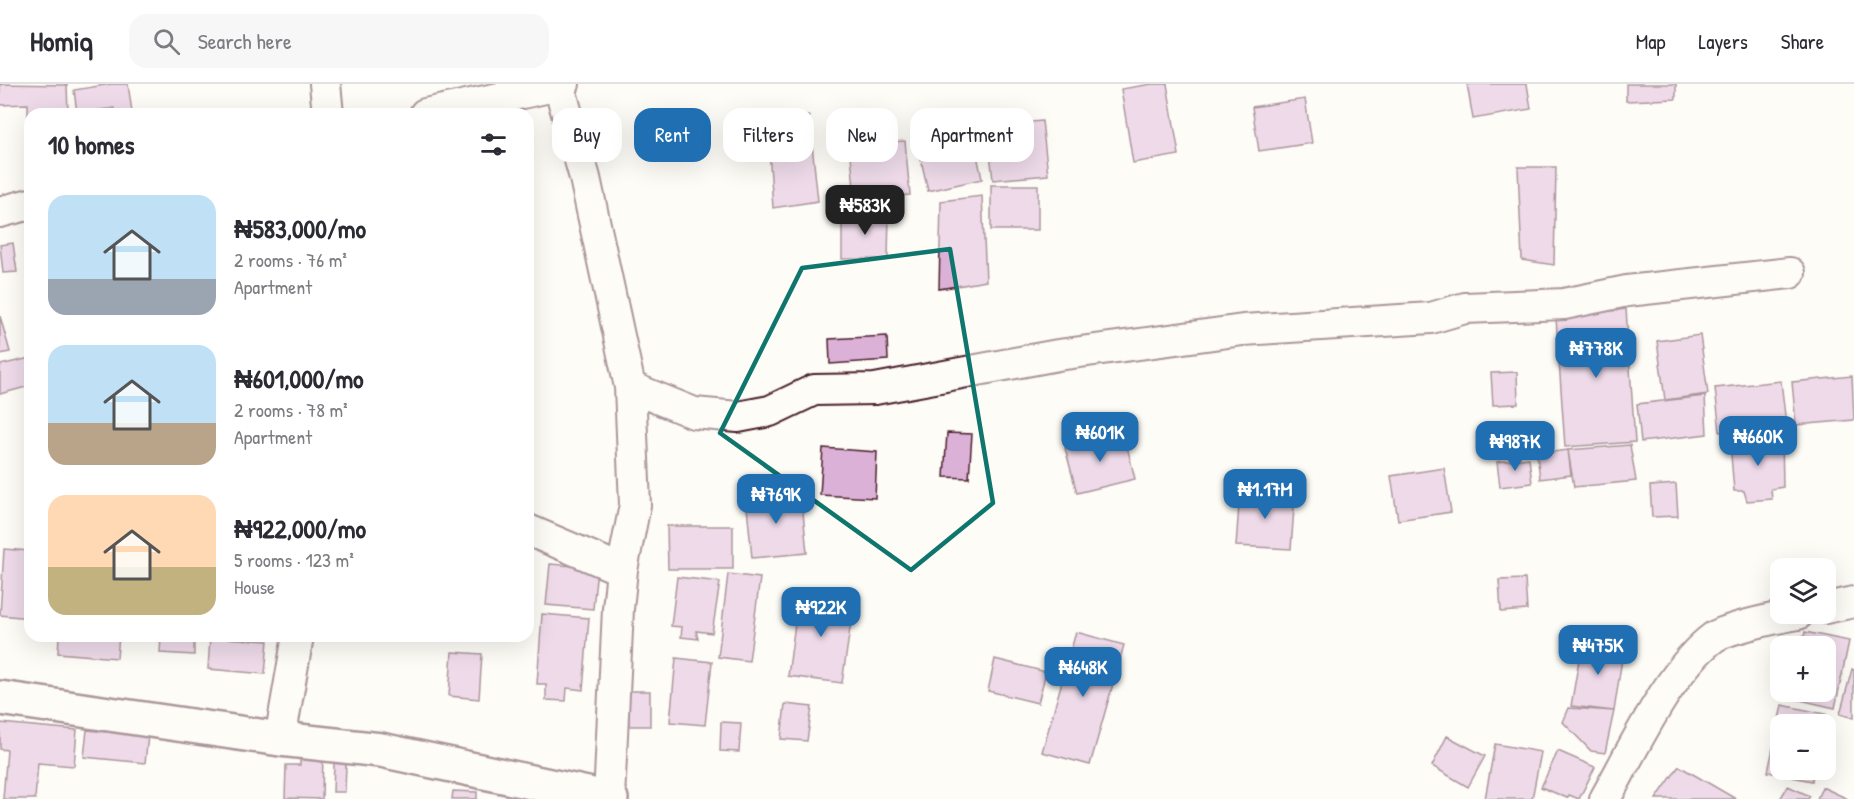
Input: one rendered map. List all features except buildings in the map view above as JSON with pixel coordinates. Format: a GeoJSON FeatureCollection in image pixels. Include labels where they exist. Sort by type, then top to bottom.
{"type":"FeatureCollection","features":[{"type":"Feature","properties":{"kind":"street"},"geometry":{"type":"LineString","coordinates":[[325,84],[327,108]]}},
{"type":"Feature","properties":{"kind":"street"},"geometry":{"type":"LineString","coordinates":[[0,698],[280,740],[381,750],[610,799],[612,708],[622,570],[635,505],[630,387],[585,177],[562,85],[453,108]]}},
{"type":"Feature","properties":{"kind":"street"},"geometry":{"type":"LineString","coordinates":[[0,212],[24,206]]}},
{"type":"Feature","properties":{"kind":"street"},"geometry":{"type":"LineString","coordinates":[[630,387],[694,412],[738,417],[770,411],[814,390],[875,389],[1058,355],[1243,330],[1431,318],[1465,308],[1564,304],[1627,291],[1790,273]]}},
{"type":"Feature","properties":{"kind":"street"},"geometry":{"type":"LineString","coordinates":[[534,533],[622,570]]}},
{"type":"Feature","properties":{"kind":"street"},"geometry":{"type":"LineString","coordinates":[[1836,606],[1854,602]]}},
{"type":"Feature","properties":{"kind":"street"},"geometry":{"type":"LineString","coordinates":[[1605,799],[1650,718],[1690,659],[1716,636],[1770,622]]}},
{"type":"Feature","properties":{"kind":"street"},"geometry":{"type":"LineString","coordinates":[[280,740],[296,642]]}},
{"type":"Feature","properties":{"kind":"highlighted area"},"geometry":{"type":"Polygon","coordinates":[[[950,249],[993,503],[911,570],[720,433],[802,268],[950,249]]]}}]}
